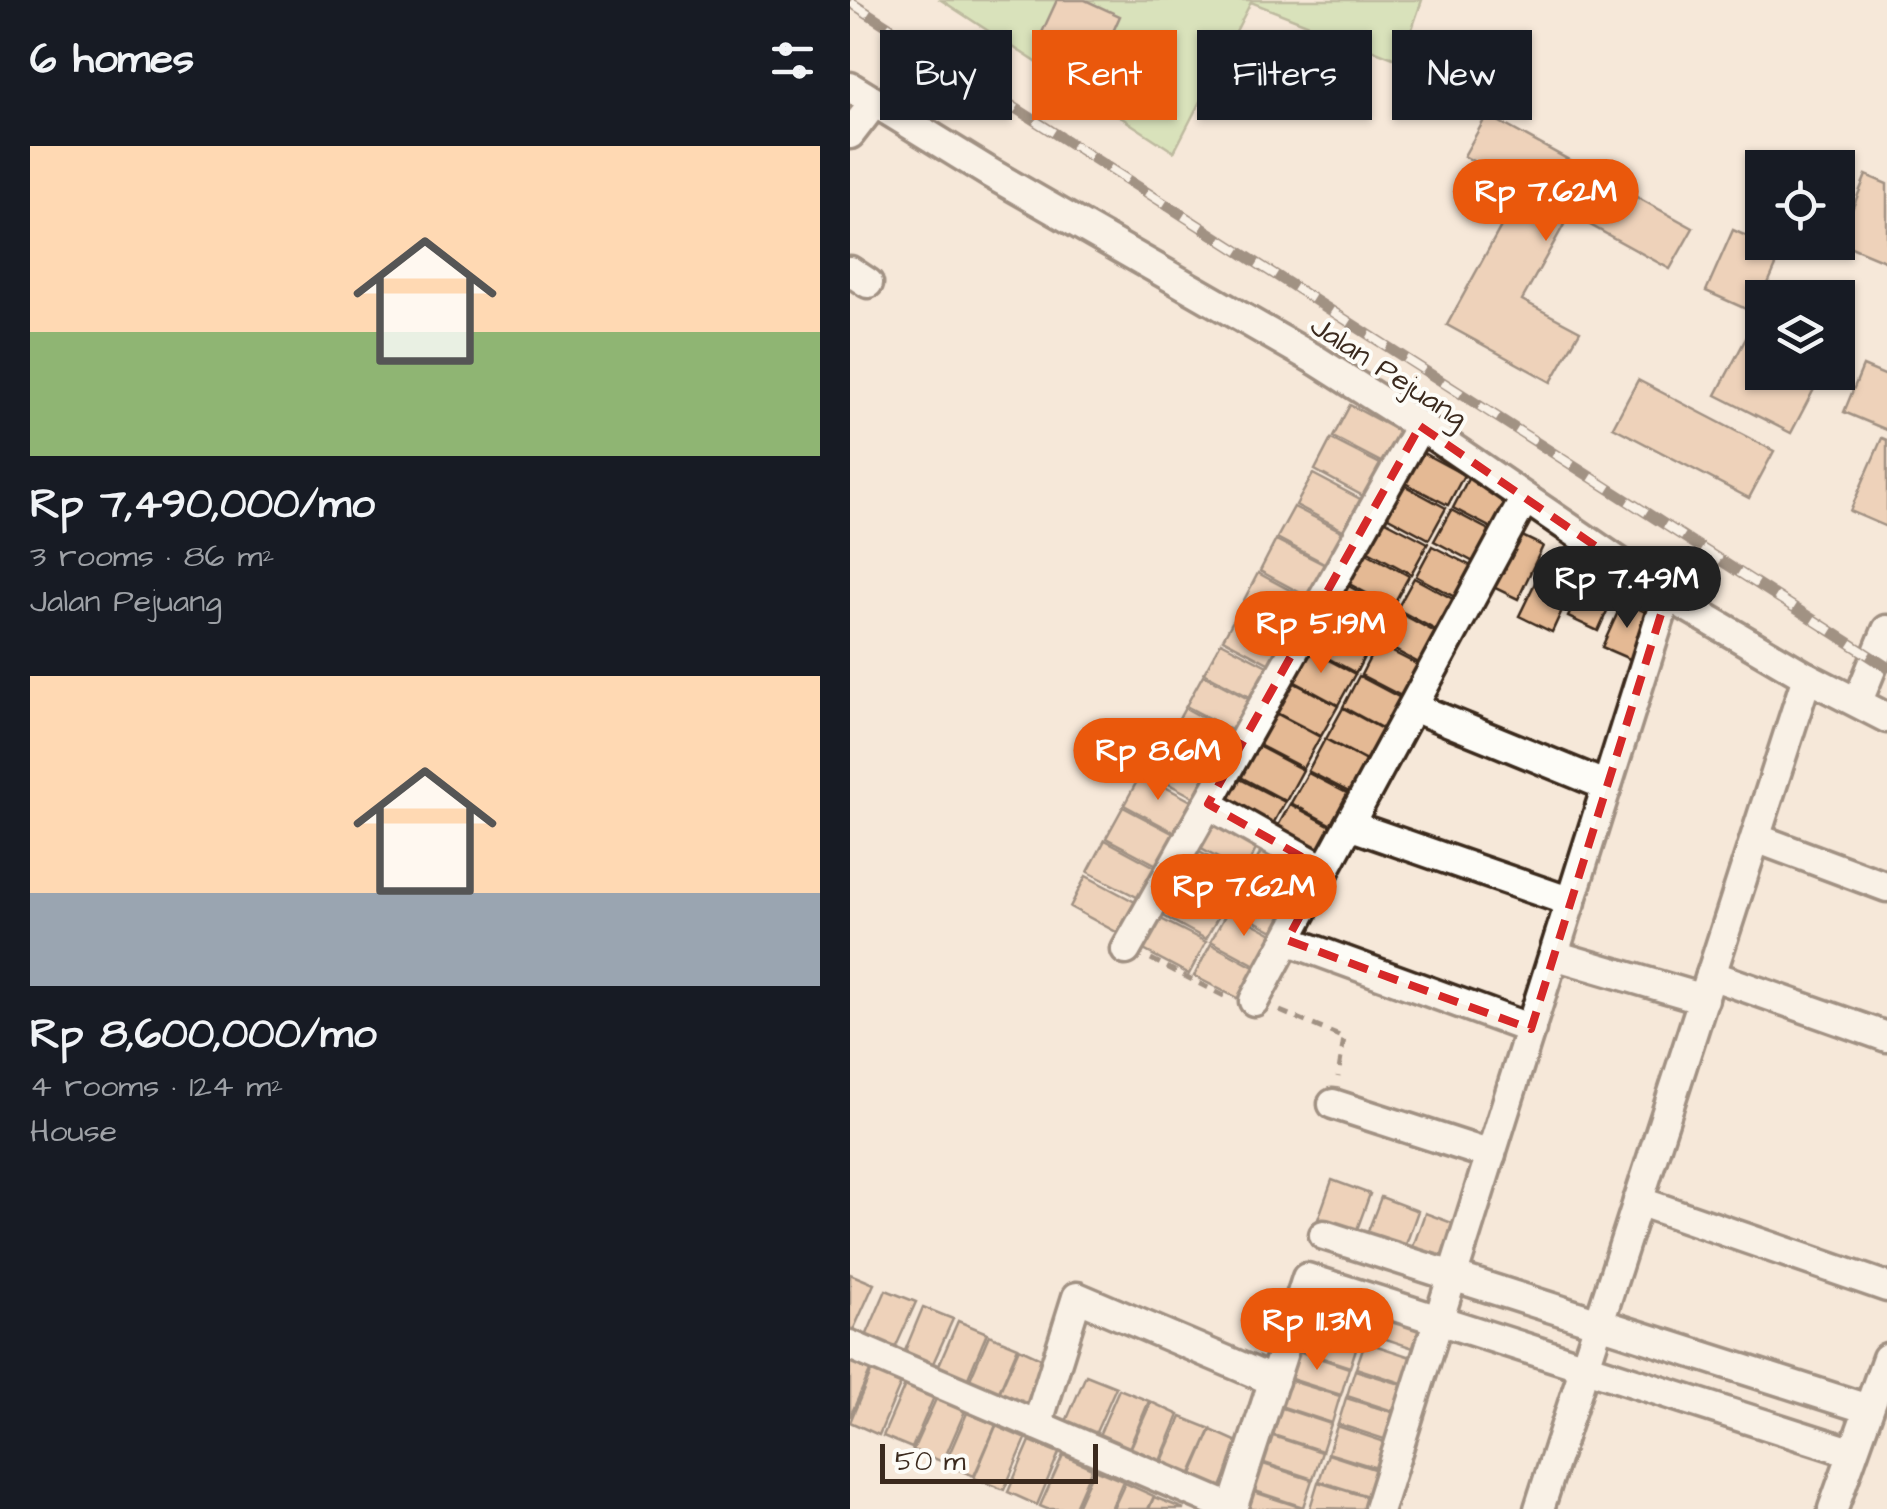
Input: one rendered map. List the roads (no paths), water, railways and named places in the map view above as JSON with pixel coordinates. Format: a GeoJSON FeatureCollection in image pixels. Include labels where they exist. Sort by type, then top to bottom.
{"type":"FeatureCollection","features":[{"type":"Feature","properties":{"kind":"street","name":"Jalan Pejuang"},"geometry":{"type":"LineString","coordinates":[[850,87],[1316,360],[1420,426],[1667,595],[1887,718]]}},
{"type":"Feature","properties":{"kind":"street"},"geometry":{"type":"LineString","coordinates":[[850,134],[874,103]]}},
{"type":"Feature","properties":{"kind":"street"},"geometry":{"type":"LineString","coordinates":[[1126,950],[1420,426]]}},
{"type":"Feature","properties":{"kind":"street"},"geometry":{"type":"LineString","coordinates":[[1254,1000],[1524,500]]}},
{"type":"Feature","properties":{"kind":"street"},"geometry":{"type":"LineString","coordinates":[[1378,1509],[1667,595]]}},
{"type":"Feature","properties":{"kind":"street"},"geometry":{"type":"LineString","coordinates":[[1858,701],[1887,630]]}},
{"type":"Feature","properties":{"kind":"street"},"geometry":{"type":"LineString","coordinates":[[1539,1509],[1808,677]]}},
{"type":"Feature","properties":{"kind":"street"},"geometry":{"type":"LineString","coordinates":[[1413,706],[1607,786]]}},
{"type":"Feature","properties":{"kind":"street"},"geometry":{"type":"LineString","coordinates":[[1208,804],[1324,870]]}},
{"type":"Feature","properties":{"kind":"street"},"geometry":{"type":"LineString","coordinates":[[1349,826],[1571,902]]}},
{"type":"Feature","properties":{"kind":"street"},"geometry":{"type":"LineString","coordinates":[[1756,838],[1887,886]]}},
{"type":"Feature","properties":{"kind":"street"},"geometry":{"type":"LineString","coordinates":[[1288,940],[1530,1029]]}},
{"type":"Feature","properties":{"kind":"street"},"geometry":{"type":"LineString","coordinates":[[1554,954],[1708,987],[1887,1038]]}},
{"type":"Feature","properties":{"kind":"street"},"geometry":{"type":"LineString","coordinates":[[1334,1104],[1491,1155]]}},
{"type":"Feature","properties":{"kind":"street"},"geometry":{"type":"LineString","coordinates":[[1638,1202],[1887,1287]]}},
{"type":"Feature","properties":{"kind":"street"},"geometry":{"type":"LineString","coordinates":[[1324,1236],[1868,1409]]}},
{"type":"Feature","properties":{"kind":"street"},"geometry":{"type":"LineString","coordinates":[[850,1345],[1233,1509],[1307,1278],[1851,1452]]}},
{"type":"Feature","properties":{"kind":"street"},"geometry":{"type":"LineString","coordinates":[[1037,1425],[1076,1297],[1274,1381]]}},
{"type":"Feature","properties":{"kind":"street"},"geometry":{"type":"LineString","coordinates":[[1832,1509],[1887,1358]]}},
{"type":"Feature","properties":{"kind":"railway"},"geometry":{"type":"LineString","coordinates":[[850,2],[1887,667]]}}]}
